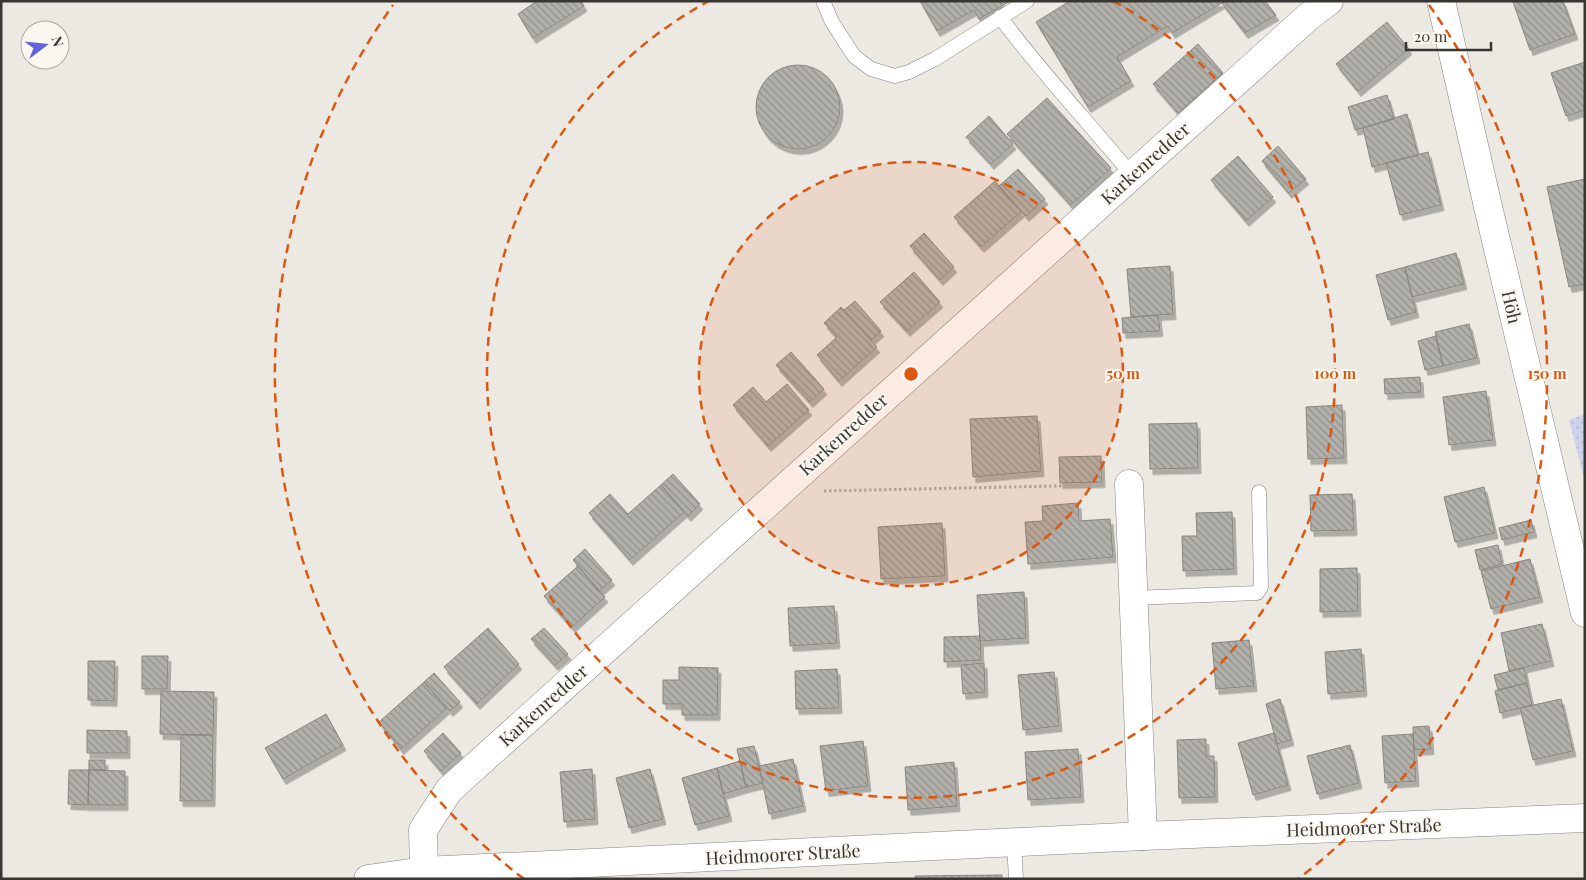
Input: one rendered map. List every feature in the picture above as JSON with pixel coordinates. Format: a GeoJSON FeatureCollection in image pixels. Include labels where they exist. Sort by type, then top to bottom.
{"type":"FeatureCollection","features":[{"type":"Feature","properties":{"kind":"street","name":"Höh"},"geometry":{"type":"LineString","coordinates":[[1441,1],[1585,613]]}},
{"type":"Feature","properties":{"kind":"street","name":"Karkenredder"},"geometry":{"type":"LineString","coordinates":[[424,871],[423,830],[450,790],[778,492],[1132,175],[1312,6]]}},
{"type":"Feature","properties":{"kind":"street"},"geometry":{"type":"LineString","coordinates":[[1129,484],[1143,836]]}},
{"type":"Feature","properties":{"kind":"street","name":"Heidmoorer Straße"},"geometry":{"type":"LineString","coordinates":[[368,879],[424,871],[1143,836],[1585,818]]}},
{"type":"Feature","properties":{"kind":"lane"},"geometry":{"type":"LineString","coordinates":[[823,1],[832,22],[854,56],[871,69],[895,76],[910,72],[934,59],[1027,1]]}},
{"type":"Feature","properties":{"kind":"lane"},"geometry":{"type":"LineString","coordinates":[[1000,17],[1049,80],[1132,175]]}},
{"type":"Feature","properties":{"kind":"lane"},"geometry":{"type":"LineString","coordinates":[[1133,598],[1257,593],[1262,587],[1258,492]]}},
{"type":"Feature","properties":{"kind":"lane"},"geometry":{"type":"LineString","coordinates":[[1014,842],[1016,879]]}},
{"type":"Feature","properties":{"kind":"path"},"geometry":{"type":"LineString","coordinates":[[778,492],[1129,484]]}},
{"type":"Feature","properties":{"kind":"shaded area"},"geometry":{"type":"Polygon","coordinates":[[[1585,414],[1585,482],[1569,420],[1585,414]]]}},
{"type":"Feature","properties":{"kind":"building"},"geometry":{"type":"Polygon","coordinates":[[[537,1],[581,1],[584,6],[533,38],[518,14],[537,1]]]}},
{"type":"Feature","properties":{"kind":"building"},"geometry":{"type":"Polygon","coordinates":[[[920,1],[1010,1],[979,19],[974,10],[937,31],[920,1]]]}},
{"type":"Feature","properties":{"kind":"building"},"geometry":{"type":"Polygon","coordinates":[[[1070,1],[1225,1],[1172,33],[1168,26],[1117,57],[1131,81],[1088,107],[1036,22],[1070,1]]]}},
{"type":"Feature","properties":{"kind":"building"},"geometry":{"type":"Polygon","coordinates":[[[1225,1],[1265,1],[1276,15],[1245,33],[1222,3],[1225,1]]]}},
{"type":"Feature","properties":{"kind":"building"},"geometry":{"type":"Polygon","coordinates":[[[1563,1],[1575,34],[1530,50],[1513,2],[1563,1]]]}},
{"type":"Feature","properties":{"kind":"building"},"geometry":{"type":"Polygon","coordinates":[[[1387,22],[1409,49],[1358,91],[1336,64],[1387,22]]]}},
{"type":"Feature","properties":{"kind":"building"},"geometry":{"type":"Polygon","coordinates":[[[1198,44],[1223,73],[1178,113],[1153,84],[1198,44]]]}},
{"type":"Feature","properties":{"kind":"building"},"geometry":{"type":"Polygon","coordinates":[[[1585,62],[1585,110],[1566,116],[1551,73],[1585,62]]]}},
{"type":"Feature","properties":{"kind":"building"},"geometry":{"type":"Polygon","coordinates":[[[798,65],[814,68],[828,77],[837,91],[840,107],[837,123],[828,137],[814,146],[798,149],[782,146],[768,137],[759,123],[756,107],[759,91],[768,77],[782,68],[798,65]]]}},
{"type":"Feature","properties":{"kind":"building"},"geometry":{"type":"Polygon","coordinates":[[[1387,95],[1394,119],[1355,130],[1348,107],[1387,95]]]}},
{"type":"Feature","properties":{"kind":"building"},"geometry":{"type":"Polygon","coordinates":[[[1047,98],[1111,168],[1071,205],[1007,134],[1047,98]]]}},
{"type":"Feature","properties":{"kind":"building"},"geometry":{"type":"Polygon","coordinates":[[[1407,114],[1418,155],[1372,167],[1363,128],[1407,114]]]}},
{"type":"Feature","properties":{"kind":"building"},"geometry":{"type":"Polygon","coordinates":[[[989,116],[1013,144],[991,164],[966,137],[989,116]]]}},
{"type":"Feature","properties":{"kind":"building"},"geometry":{"type":"Polygon","coordinates":[[[1278,146],[1306,179],[1289,193],[1262,161],[1278,146]]]}},
{"type":"Feature","properties":{"kind":"building"},"geometry":{"type":"Polygon","coordinates":[[[1428,152],[1441,205],[1400,215],[1386,163],[1428,152]]]}},
{"type":"Feature","properties":{"kind":"building"},"geometry":{"type":"Polygon","coordinates":[[[1238,156],[1273,197],[1246,221],[1211,180],[1238,156]]]}},
{"type":"Feature","properties":{"kind":"building"},"geometry":{"type":"Polygon","coordinates":[[[1018,169],[1045,199],[1026,216],[999,186],[1018,169]]]}},
{"type":"Feature","properties":{"kind":"building"},"geometry":{"type":"Polygon","coordinates":[[[1585,179],[1585,284],[1569,287],[1547,187],[1585,179]]]}},
{"type":"Feature","properties":{"kind":"building"},"geometry":{"type":"Polygon","coordinates":[[[995,181],[1021,212],[981,247],[954,217],[995,181]]]}},
{"type":"Feature","properties":{"kind":"building"},"geometry":{"type":"Polygon","coordinates":[[[924,233],[954,267],[940,280],[910,246],[924,233]]]}},
{"type":"Feature","properties":{"kind":"building"},"geometry":{"type":"Polygon","coordinates":[[[1456,253],[1464,284],[1412,297],[1405,267],[1456,253]]]}},
{"type":"Feature","properties":{"kind":"building"},"geometry":{"type":"Polygon","coordinates":[[[1170,266],[1173,314],[1131,317],[1127,269],[1170,266]]]}},
{"type":"Feature","properties":{"kind":"building"},"geometry":{"type":"Polygon","coordinates":[[[1405,267],[1416,312],[1388,320],[1376,275],[1405,267]]]}},
{"type":"Feature","properties":{"kind":"building"},"geometry":{"type":"Polygon","coordinates":[[[914,272],[940,302],[907,331],[880,302],[914,272]]]}},
{"type":"Feature","properties":{"kind":"building"},"geometry":{"type":"Polygon","coordinates":[[[855,301],[881,331],[871,340],[844,310],[855,301]]]}},
{"type":"Feature","properties":{"kind":"building"},"geometry":{"type":"Polygon","coordinates":[[[841,307],[877,347],[839,381],[817,355],[837,337],[824,323],[841,307]]]}},
{"type":"Feature","properties":{"kind":"building"},"geometry":{"type":"Polygon","coordinates":[[[1158,315],[1160,331],[1123,333],[1122,318],[1158,315]]]}},
{"type":"Feature","properties":{"kind":"building"},"geometry":{"type":"Polygon","coordinates":[[[1469,324],[1477,358],[1443,366],[1435,332],[1469,324]]]}},
{"type":"Feature","properties":{"kind":"building"},"geometry":{"type":"Polygon","coordinates":[[[1436,336],[1443,366],[1425,370],[1418,341],[1436,336]]]}},
{"type":"Feature","properties":{"kind":"building"},"geometry":{"type":"Polygon","coordinates":[[[791,352],[824,389],[810,402],[776,365],[791,352]]]}},
{"type":"Feature","properties":{"kind":"building"},"geometry":{"type":"Polygon","coordinates":[[[1420,377],[1421,392],[1385,394],[1384,379],[1420,377]]]}},
{"type":"Feature","properties":{"kind":"building"},"geometry":{"type":"Polygon","coordinates":[[[787,384],[809,410],[768,446],[733,405],[753,387],[766,402],[787,384]]]}},
{"type":"Feature","properties":{"kind":"building"},"geometry":{"type":"Polygon","coordinates":[[[1486,391],[1493,440],[1449,445],[1443,397],[1486,391]]]}},
{"type":"Feature","properties":{"kind":"building"},"geometry":{"type":"Polygon","coordinates":[[[1342,405],[1344,458],[1308,459],[1306,407],[1342,405]]]}},
{"type":"Feature","properties":{"kind":"building"},"geometry":{"type":"Polygon","coordinates":[[[1037,416],[1041,471],[973,477],[970,419],[1037,416]]]}},
{"type":"Feature","properties":{"kind":"building"},"geometry":{"type":"Polygon","coordinates":[[[1197,423],[1198,468],[1150,469],[1149,424],[1197,423]]]}},
{"type":"Feature","properties":{"kind":"building"},"geometry":{"type":"Polygon","coordinates":[[[1101,456],[1102,482],[1060,483],[1059,457],[1101,456]]]}},
{"type":"Feature","properties":{"kind":"building"},"geometry":{"type":"Polygon","coordinates":[[[673,474],[700,504],[688,516],[661,485],[673,474]]]}},
{"type":"Feature","properties":{"kind":"building"},"geometry":{"type":"Polygon","coordinates":[[[661,485],[684,512],[630,560],[589,513],[610,494],[628,514],[661,485]]]}},
{"type":"Feature","properties":{"kind":"building"},"geometry":{"type":"Polygon","coordinates":[[[1484,487],[1495,533],[1455,542],[1444,497],[1484,487]]]}},
{"type":"Feature","properties":{"kind":"building"},"geometry":{"type":"Polygon","coordinates":[[[1352,494],[1354,530],[1311,531],[1310,495],[1352,494]]]}},
{"type":"Feature","properties":{"kind":"building"},"geometry":{"type":"Polygon","coordinates":[[[1078,503],[1079,521],[1110,519],[1113,557],[1028,564],[1025,522],[1043,521],[1042,506],[1078,503]]]}},
{"type":"Feature","properties":{"kind":"building"},"geometry":{"type":"Polygon","coordinates":[[[1232,512],[1234,569],[1183,571],[1182,536],[1197,536],[1196,513],[1232,512]]]}},
{"type":"Feature","properties":{"kind":"building"},"geometry":{"type":"Polygon","coordinates":[[[1531,520],[1534,532],[1502,540],[1499,528],[1531,520]]]}},
{"type":"Feature","properties":{"kind":"building"},"geometry":{"type":"Polygon","coordinates":[[[942,523],[945,576],[881,579],[878,527],[942,523]]]}},
{"type":"Feature","properties":{"kind":"building"},"geometry":{"type":"Polygon","coordinates":[[[1498,545],[1502,564],[1480,570],[1475,550],[1498,545]]]}},
{"type":"Feature","properties":{"kind":"building"},"geometry":{"type":"Polygon","coordinates":[[[585,549],[612,580],[599,591],[573,560],[585,549]]]}},
{"type":"Feature","properties":{"kind":"building"},"geometry":{"type":"Polygon","coordinates":[[[1530,559],[1540,597],[1491,609],[1481,571],[1530,559]]]}},
{"type":"Feature","properties":{"kind":"building"},"geometry":{"type":"Polygon","coordinates":[[[578,566],[605,597],[572,627],[544,596],[578,566]]]}},
{"type":"Feature","properties":{"kind":"building"},"geometry":{"type":"Polygon","coordinates":[[[1357,568],[1358,611],[1320,612],[1320,569],[1357,568]]]}},
{"type":"Feature","properties":{"kind":"building"},"geometry":{"type":"Polygon","coordinates":[[[1024,592],[1026,638],[980,641],[977,595],[1024,592]]]}},
{"type":"Feature","properties":{"kind":"building"},"geometry":{"type":"Polygon","coordinates":[[[834,606],[837,643],[790,646],[788,608],[834,606]]]}},
{"type":"Feature","properties":{"kind":"building"},"geometry":{"type":"Polygon","coordinates":[[[1542,624],[1551,661],[1509,671],[1501,633],[1542,624]]]}},
{"type":"Feature","properties":{"kind":"building"},"geometry":{"type":"Polygon","coordinates":[[[488,628],[519,664],[477,704],[444,667],[488,628]]]}},
{"type":"Feature","properties":{"kind":"building"},"geometry":{"type":"Polygon","coordinates":[[[544,628],[568,654],[555,665],[531,639],[544,628]]]}},
{"type":"Feature","properties":{"kind":"building"},"geometry":{"type":"Polygon","coordinates":[[[980,636],[981,660],[944,662],[944,637],[980,636]]]}},
{"type":"Feature","properties":{"kind":"building"},"geometry":{"type":"Polygon","coordinates":[[[1249,640],[1254,686],[1216,689],[1212,643],[1249,640]]]}},
{"type":"Feature","properties":{"kind":"building"},"geometry":{"type":"Polygon","coordinates":[[[1361,649],[1364,691],[1328,694],[1325,652],[1361,649]]]}},
{"type":"Feature","properties":{"kind":"building"},"geometry":{"type":"Polygon","coordinates":[[[142,656],[168,656],[167,689],[142,689],[142,656]]]}},
{"type":"Feature","properties":{"kind":"building"},"geometry":{"type":"Polygon","coordinates":[[[88,661],[115,661],[114,701],[88,700],[88,661]]]}},
{"type":"Feature","properties":{"kind":"building"},"geometry":{"type":"Polygon","coordinates":[[[984,663],[985,692],[963,694],[961,665],[984,663]]]}},
{"type":"Feature","properties":{"kind":"building"},"geometry":{"type":"Polygon","coordinates":[[[679,667],[718,668],[717,715],[682,715],[682,704],[663,704],[663,680],[679,680],[679,667]]]}},
{"type":"Feature","properties":{"kind":"building"},"geometry":{"type":"Polygon","coordinates":[[[1524,668],[1527,683],[1498,690],[1494,675],[1524,668]]]}},
{"type":"Feature","properties":{"kind":"building"},"geometry":{"type":"Polygon","coordinates":[[[837,669],[839,708],[796,709],[795,671],[837,669]]]}},
{"type":"Feature","properties":{"kind":"building"},"geometry":{"type":"Polygon","coordinates":[[[1054,672],[1059,726],[1023,730],[1018,675],[1054,672]]]}},
{"type":"Feature","properties":{"kind":"building"},"geometry":{"type":"Polygon","coordinates":[[[434,673],[460,702],[450,711],[424,682],[434,673]]]}},
{"type":"Feature","properties":{"kind":"building"},"geometry":{"type":"Polygon","coordinates":[[[424,682],[447,708],[401,749],[379,722],[424,682]]]}},
{"type":"Feature","properties":{"kind":"building"},"geometry":{"type":"Polygon","coordinates":[[[1527,683],[1532,705],[1500,713],[1495,691],[1527,683]]]}},
{"type":"Feature","properties":{"kind":"building"},"geometry":{"type":"Polygon","coordinates":[[[161,691],[214,692],[213,735],[160,734],[161,691]]]}},
{"type":"Feature","properties":{"kind":"building"},"geometry":{"type":"Polygon","coordinates":[[[1280,699],[1291,740],[1277,744],[1266,704],[1280,699]]]}},
{"type":"Feature","properties":{"kind":"building"},"geometry":{"type":"Polygon","coordinates":[[[1561,699],[1573,751],[1533,760],[1520,708],[1561,699]]]}},
{"type":"Feature","properties":{"kind":"building"},"geometry":{"type":"Polygon","coordinates":[[[326,714],[343,745],[283,779],[265,748],[326,714]]]}},
{"type":"Feature","properties":{"kind":"building"},"geometry":{"type":"Polygon","coordinates":[[[1429,726],[1431,749],[1414,750],[1413,727],[1429,726]]]}},
{"type":"Feature","properties":{"kind":"building"},"geometry":{"type":"Polygon","coordinates":[[[87,730],[127,731],[127,753],[87,753],[87,730]]]}},
{"type":"Feature","properties":{"kind":"building"},"geometry":{"type":"Polygon","coordinates":[[[443,733],[461,753],[441,771],[424,751],[443,733]]]}},
{"type":"Feature","properties":{"kind":"building"},"geometry":{"type":"Polygon","coordinates":[[[1274,733],[1288,785],[1253,795],[1238,743],[1274,733]]]}},
{"type":"Feature","properties":{"kind":"building"},"geometry":{"type":"Polygon","coordinates":[[[1413,734],[1416,781],[1385,783],[1382,736],[1413,734]]]}},
{"type":"Feature","properties":{"kind":"building"},"geometry":{"type":"Polygon","coordinates":[[[181,735],[213,735],[212,801],[180,801],[181,735]]]}},
{"type":"Feature","properties":{"kind":"building"},"geometry":{"type":"Polygon","coordinates":[[[1206,739],[1206,756],[1214,756],[1215,797],[1179,798],[1177,740],[1206,739]]]}},
{"type":"Feature","properties":{"kind":"building"},"geometry":{"type":"Polygon","coordinates":[[[863,741],[868,786],[826,791],[820,746],[863,741]]]}},
{"type":"Feature","properties":{"kind":"building"},"geometry":{"type":"Polygon","coordinates":[[[1350,745],[1359,783],[1317,794],[1307,756],[1350,745]]]}},
{"type":"Feature","properties":{"kind":"building"},"geometry":{"type":"Polygon","coordinates":[[[754,746],[763,783],[746,787],[737,749],[754,746]]]}},
{"type":"Feature","properties":{"kind":"building"},"geometry":{"type":"Polygon","coordinates":[[[1078,749],[1081,797],[1028,800],[1025,752],[1078,749]]]}},
{"type":"Feature","properties":{"kind":"building"},"geometry":{"type":"Polygon","coordinates":[[[793,759],[803,806],[769,814],[759,766],[793,759]]]}},
{"type":"Feature","properties":{"kind":"building"},"geometry":{"type":"Polygon","coordinates":[[[89,760],[105,760],[105,770],[89,770],[89,760]]]}},
{"type":"Feature","properties":{"kind":"building"},"geometry":{"type":"Polygon","coordinates":[[[740,761],[746,787],[723,794],[717,768],[740,761]]]}},
{"type":"Feature","properties":{"kind":"building"},"geometry":{"type":"Polygon","coordinates":[[[954,762],[957,806],[908,810],[905,767],[954,762]]]}},
{"type":"Feature","properties":{"kind":"building"},"geometry":{"type":"Polygon","coordinates":[[[717,768],[729,816],[695,825],[682,778],[717,768]]]}},
{"type":"Feature","properties":{"kind":"building"},"geometry":{"type":"Polygon","coordinates":[[[592,769],[595,819],[564,822],[560,772],[592,769]]]}},
{"type":"Feature","properties":{"kind":"building"},"geometry":{"type":"Polygon","coordinates":[[[650,769],[663,819],[629,828],[616,778],[650,769]]]}},
{"type":"Feature","properties":{"kind":"building"},"geometry":{"type":"Polygon","coordinates":[[[69,770],[89,770],[88,805],[68,804],[69,770]]]}},
{"type":"Feature","properties":{"kind":"building"},"geometry":{"type":"Polygon","coordinates":[[[89,770],[125,771],[125,805],[88,805],[89,770]]]}},
{"type":"Feature","properties":{"kind":"building"},"geometry":{"type":"Polygon","coordinates":[[[1002,875],[1002,879],[915,879],[915,876],[1002,875]]]}}]}
